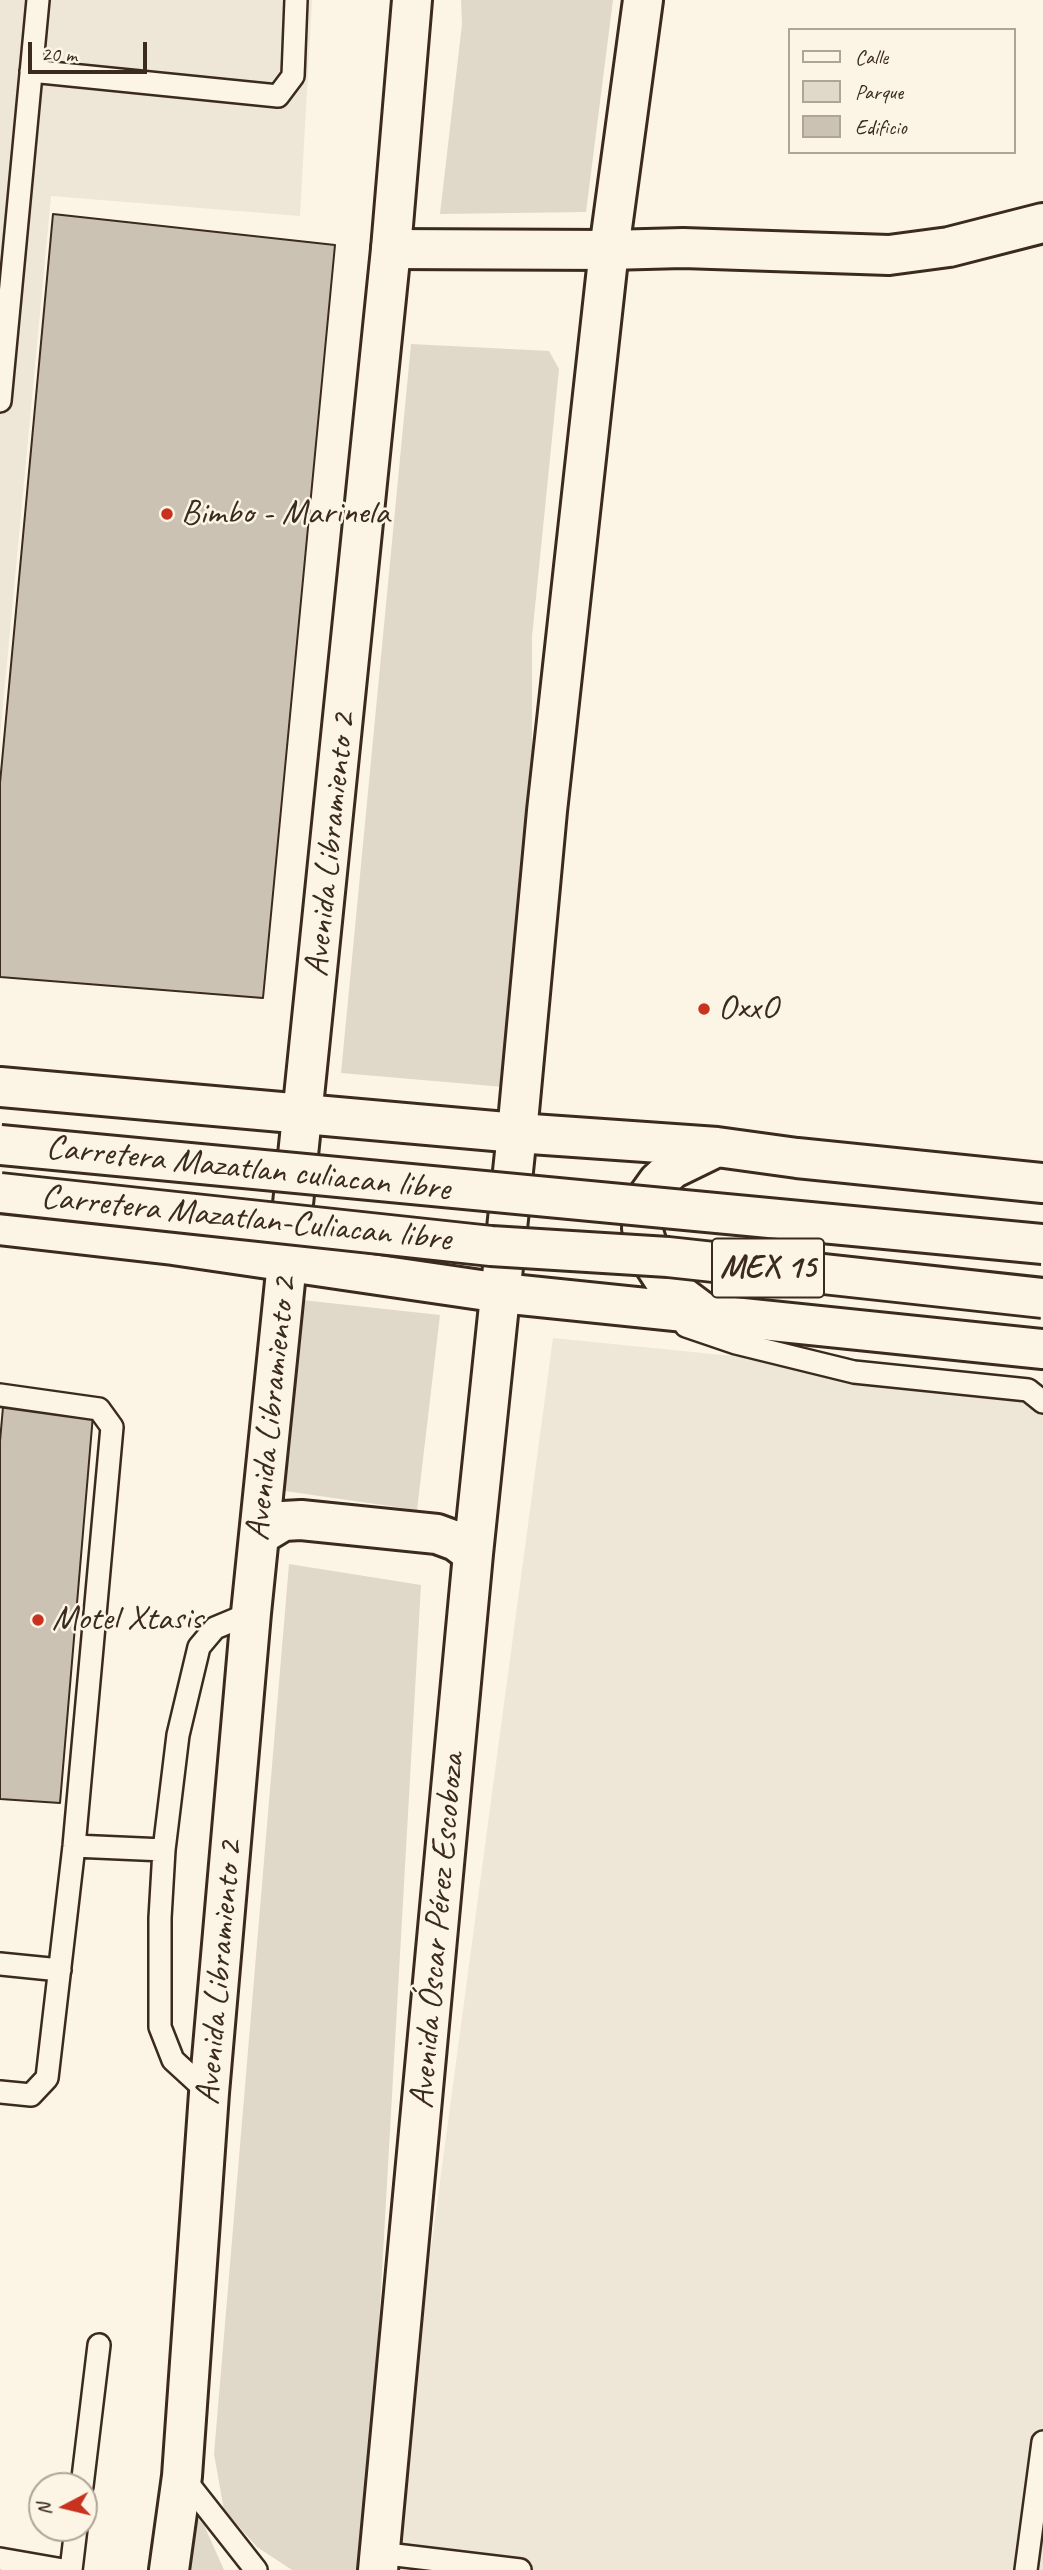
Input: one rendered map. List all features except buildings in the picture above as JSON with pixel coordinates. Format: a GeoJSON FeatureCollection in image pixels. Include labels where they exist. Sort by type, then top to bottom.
{"type":"FeatureCollection","features":[{"type":"Feature","properties":{"kind":"main road","name":"Avenida Libramiento 2"},"geometry":{"type":"LineString","coordinates":[[169,2570],[182,2476],[209,2093],[251,1613],[391,249],[412,0]]}},
{"type":"Feature","properties":{"kind":"main road"},"geometry":{"type":"LineString","coordinates":[[501,1293],[547,811],[609,250],[643,0]]}},
{"type":"Feature","properties":{"kind":"main road"},"geometry":{"type":"LineString","coordinates":[[391,249],[750,249],[889,256],[949,247],[1043,223]]}},
{"type":"Feature","properties":{"kind":"main road"},"geometry":{"type":"LineString","coordinates":[[0,1087],[517,1133],[717,1147],[797,1158],[1043,1182]]}},
{"type":"Feature","properties":{"kind":"main road","name":"Carretera Mazatlan culiacan libre"},"geometry":{"type":"LineString","coordinates":[[0,1145],[1043,1244]]}},
{"type":"Feature","properties":{"kind":"main road"},"geometry":{"type":"LineString","coordinates":[[705,1314],[677,1293],[663,1278],[652,1261],[642,1228],[648,1196],[658,1182],[672,1169],[717,1147]]}},
{"type":"Feature","properties":{"kind":"main road","name":"Carretera Mazatlan-Culiacan libre"},"geometry":{"type":"LineString","coordinates":[[0,1193],[491,1246],[668,1258],[1043,1298]]}},
{"type":"Feature","properties":{"kind":"main road"},"geometry":{"type":"LineString","coordinates":[[0,1225],[173,1245],[501,1293],[1043,1349]]}},
{"type":"Feature","properties":{"kind":"main road","name":"Avenida Óscar Pérez Escoboza"},"geometry":{"type":"LineString","coordinates":[[379,2561],[473,1554],[501,1293]]}},
{"type":"Feature","properties":{"kind":"main road"},"geometry":{"type":"LineString","coordinates":[[260,1535],[283,1521],[301,1520],[437,1534],[456,1541],[473,1554]]}},
{"type":"Feature","properties":{"kind":"lane"},"geometry":{"type":"LineString","coordinates":[[0,401],[38,0]]}},
{"type":"Feature","properties":{"kind":"lane"},"geometry":{"type":"LineString","coordinates":[[31,71],[278,96],[293,76],[296,0]]}},
{"type":"Feature","properties":{"kind":"lane"},"geometry":{"type":"LineString","coordinates":[[635,1308],[736,1343],[854,1371],[1028,1390],[1043,1402]]}},
{"type":"Feature","properties":{"kind":"lane"},"geometry":{"type":"LineString","coordinates":[[0,1395],[99,1409],[112,1427],[74,1846],[47,2078],[31,2095],[0,2092]]}},
{"type":"Feature","properties":{"kind":"lane"},"geometry":{"type":"LineString","coordinates":[[209,2093],[173,2060],[160,2027],[160,1918],[164,1850],[178,1735],[200,1647],[215,1628],[251,1613]]}},
{"type":"Feature","properties":{"kind":"lane"},"geometry":{"type":"LineString","coordinates":[[74,1846],[164,1850]]}},
{"type":"Feature","properties":{"kind":"lane"},"geometry":{"type":"LineString","coordinates":[[0,1964],[60,1970]]}},
{"type":"Feature","properties":{"kind":"lane"},"geometry":{"type":"LineString","coordinates":[[84,2472],[99,2345]]}},
{"type":"Feature","properties":{"kind":"lane"},"geometry":{"type":"LineString","coordinates":[[1026,2570],[1043,2442]]}},
{"type":"Feature","properties":{"kind":"lane"},"geometry":{"type":"LineString","coordinates":[[182,2476],[256,2570]]}},
{"type":"Feature","properties":{"kind":"lane"},"geometry":{"type":"LineString","coordinates":[[71,2570],[74,2542]]}},
{"type":"Feature","properties":{"kind":"lane"},"geometry":{"type":"LineString","coordinates":[[0,2559],[62,2570]]}},
{"type":"Feature","properties":{"kind":"lane"},"geometry":{"type":"LineString","coordinates":[[379,2561],[520,2570]]}},
{"type":"Feature","properties":{"kind":"shaded area"},"geometry":{"type":"Polygon","coordinates":[[[0,0],[312,0],[300,216],[51,196],[0,737],[0,0]]]}},
{"type":"Feature","properties":{"kind":"shaded area"},"geometry":{"type":"Polygon","coordinates":[[[553,1338],[1043,1387],[1043,2570],[388,2570],[553,1338]]]}},
{"type":"Feature","properties":{"kind":"green space"},"geometry":{"type":"Polygon","coordinates":[[[461,0],[613,0],[586,212],[440,214],[462,24],[461,0]]]}},
{"type":"Feature","properties":{"kind":"green space"},"geometry":{"type":"Polygon","coordinates":[[[411,344],[549,351],[559,369],[532,637],[532,840],[504,1087],[341,1073],[411,344]]]}},
{"type":"Feature","properties":{"kind":"green space"},"geometry":{"type":"Polygon","coordinates":[[[302,1300],[440,1315],[417,1510],[278,1490],[302,1300]]]}},
{"type":"Feature","properties":{"kind":"green space"},"geometry":{"type":"Polygon","coordinates":[[[289,1564],[421,1585],[365,2570],[292,2570],[257,2547],[224,2510],[214,2454],[289,1564]]]}},
{"type":"Feature","properties":{"kind":"green space"},"geometry":{"type":"Polygon","coordinates":[[[192,2513],[204,2525],[224,2570],[180,2570],[192,2513]]]}},
{"type":"Feature","properties":{"kind":"place","name":"Bimbo - Marinela"},"geometry":{"type":"Point","coordinates":[167,514]}},
{"type":"Feature","properties":{"kind":"place","name":"OxxO"},"geometry":{"type":"Point","coordinates":[704,1009]}},
{"type":"Feature","properties":{"kind":"place","name":"Motel Xtasis"},"geometry":{"type":"Point","coordinates":[38,1620]}}]}
